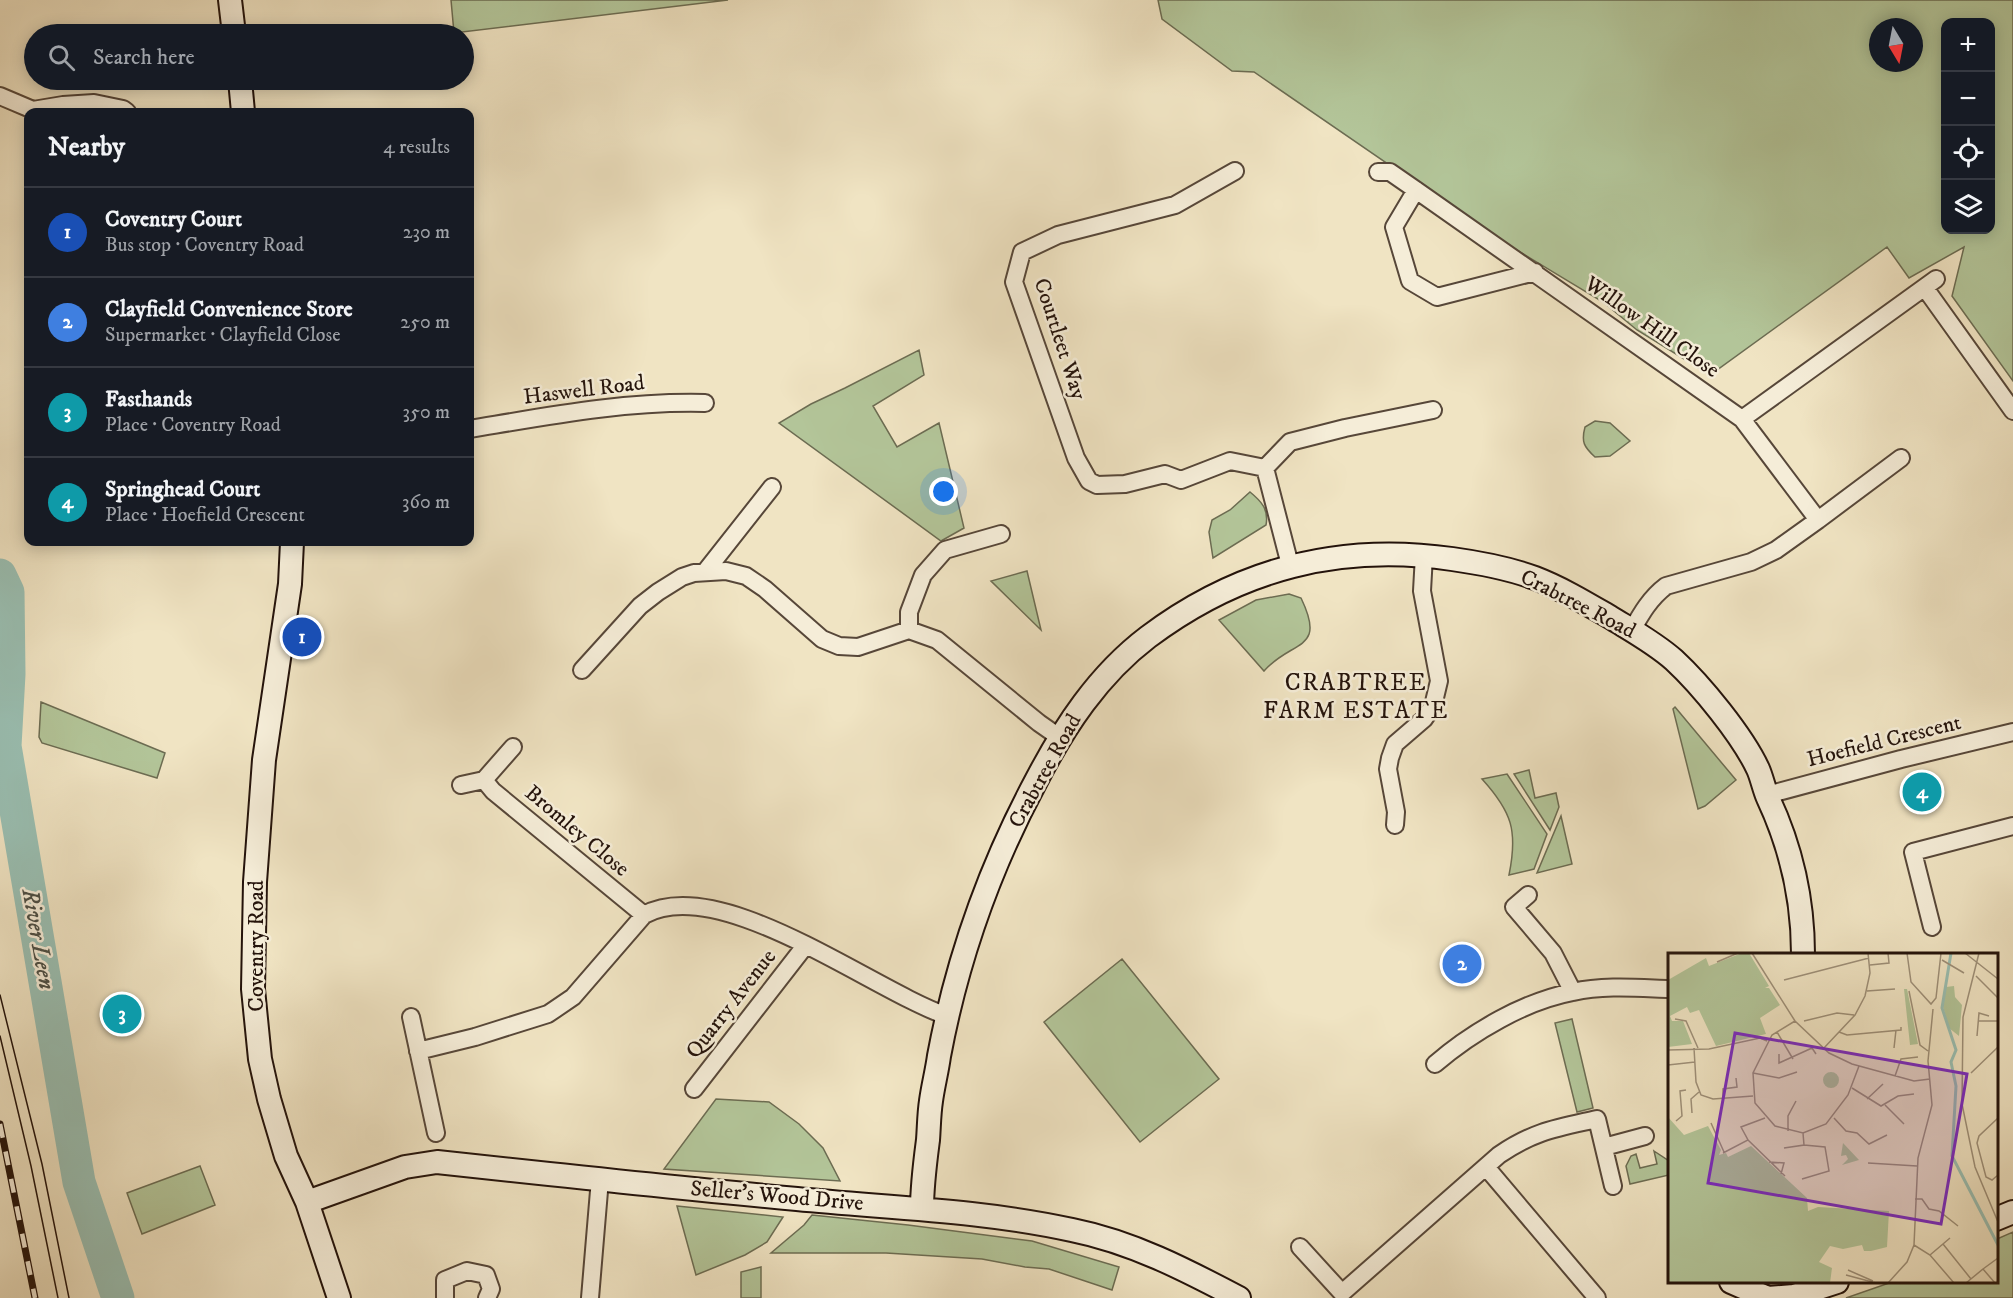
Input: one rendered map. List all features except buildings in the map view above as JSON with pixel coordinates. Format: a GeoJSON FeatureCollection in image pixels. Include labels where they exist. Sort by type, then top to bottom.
{"type":"FeatureCollection","features":[{"type":"Feature","properties":{"kind":"street"},"geometry":{"type":"LineString","coordinates":[[231,0],[233,24]]}},
{"type":"Feature","properties":{"kind":"street"},"geometry":{"type":"LineString","coordinates":[[241,90],[243,108]]}},
{"type":"Feature","properties":{"kind":"street"},"geometry":{"type":"LineString","coordinates":[[0,96],[28,108]]}},
{"type":"Feature","properties":{"kind":"street"},"geometry":{"type":"LineString","coordinates":[[45,108],[94,103],[118,108]]}},
{"type":"Feature","properties":{"kind":"street","name":"Courtleet Way"},"geometry":{"type":"LineString","coordinates":[[1235,171],[1175,205],[1058,235],[1022,252],[1014,282],[1076,458],[1089,481],[1097,485],[1125,484],[1165,474],[1181,480],[1230,461],[1266,468]]}},
{"type":"Feature","properties":{"kind":"street","name":"Willow Hill Close"},"geometry":{"type":"LineString","coordinates":[[1378,172],[1390,172],[1742,419],[1818,520]]}},
{"type":"Feature","properties":{"kind":"street"},"geometry":{"type":"LineString","coordinates":[[1416,190],[1394,227],[1410,281],[1437,297],[1535,272]]}},
{"type":"Feature","properties":{"kind":"street"},"geometry":{"type":"LineString","coordinates":[[1742,419],[1930,283],[2013,411]]}},
{"type":"Feature","properties":{"kind":"street","name":"Haswell Road"},"geometry":{"type":"LineString","coordinates":[[474,428],[623,405],[671,402],[705,403]]}},
{"type":"Feature","properties":{"kind":"street"},"geometry":{"type":"LineString","coordinates":[[1290,565],[1266,468],[1290,442],[1433,410]]}},
{"type":"Feature","properties":{"kind":"street"},"geometry":{"type":"LineString","coordinates":[[1632,630],[1645,607],[1666,586],[1751,562],[1776,550],[1901,458]]}},
{"type":"Feature","properties":{"kind":"street"},"geometry":{"type":"LineString","coordinates":[[705,572],[772,487]]}},
{"type":"Feature","properties":{"kind":"street"},"geometry":{"type":"LineString","coordinates":[[909,630],[909,612],[923,575],[945,550],[1001,534]]}},
{"type":"Feature","properties":{"kind":"street","name":"Coventry Road"},"geometry":{"type":"LineString","coordinates":[[292,546],[290,584],[264,760],[255,882],[253,989],[260,1059],[268,1099],[286,1156],[307,1202],[339,1298]]}},
{"type":"Feature","properties":{"kind":"street","name":"Crabtree Road"},"geometry":{"type":"LineString","coordinates":[[922,1209],[931,1101],[947,1017],[966,945],[1018,814],[1059,737],[1079,707],[1108,673],[1147,638],[1196,605],[1235,585],[1290,565],[1343,556],[1380,554],[1424,555],[1498,566],[1537,578],[1576,598],[1632,630],[1672,659],[1710,699],[1758,768],[1785,837],[1792,864],[1797,887],[1803,953]]}},
{"type":"Feature","properties":{"kind":"street"},"geometry":{"type":"LineString","coordinates":[[1395,825],[1396,812],[1388,769],[1389,758],[1395,744],[1424,719],[1433,706],[1439,681],[1422,591],[1424,555]]}},
{"type":"Feature","properties":{"kind":"street"},"geometry":{"type":"LineString","coordinates":[[582,670],[640,606],[682,577],[694,573],[726,571],[746,576],[765,589],[822,639],[839,646],[858,647],[909,630],[937,640],[1059,737]]}},
{"type":"Feature","properties":{"kind":"street","name":"Hoefield Crescent"},"geometry":{"type":"LineString","coordinates":[[1767,795],[2013,732]]}},
{"type":"Feature","properties":{"kind":"street"},"geometry":{"type":"LineString","coordinates":[[461,785],[484,780],[513,747]]}},
{"type":"Feature","properties":{"kind":"street","name":"Bromley Close"},"geometry":{"type":"LineString","coordinates":[[484,780],[493,791],[644,915]]}},
{"type":"Feature","properties":{"kind":"street"},"geometry":{"type":"LineString","coordinates":[[1932,927],[1913,852],[2013,826]]}},
{"type":"Feature","properties":{"kind":"street"},"geometry":{"type":"LineString","coordinates":[[1528,895],[1514,907],[1554,953],[1573,992]]}},
{"type":"Feature","properties":{"kind":"street","name":"Quarry Avenue"},"geometry":{"type":"LineString","coordinates":[[644,915],[651,911],[674,907],[716,909],[773,929],[834,959],[923,1008],[947,1017]]}},
{"type":"Feature","properties":{"kind":"street"},"geometry":{"type":"LineString","coordinates":[[418,1051],[469,1039],[548,1014],[573,997],[644,915]]}},
{"type":"Feature","properties":{"kind":"street","name":"Quarry Avenue"},"geometry":{"type":"LineString","coordinates":[[694,1089],[805,946]]}},
{"type":"Feature","properties":{"kind":"street"},"geometry":{"type":"LineString","coordinates":[[1435,1064],[1450,1051],[1493,1023],[1530,1006],[1573,992],[1612,988],[1668,989]]}},
{"type":"Feature","properties":{"kind":"street"},"geometry":{"type":"LineString","coordinates":[[411,1017],[436,1133]]}},
{"type":"Feature","properties":{"kind":"street"},"geometry":{"type":"LineString","coordinates":[[1300,1248],[1342,1293],[1499,1155],[1542,1131],[1597,1119],[1613,1186]]}},
{"type":"Feature","properties":{"kind":"street"},"geometry":{"type":"LineString","coordinates":[[1604,1146],[1645,1137]]}},
{"type":"Feature","properties":{"kind":"street","name":"Seller's Wood Drive"},"geometry":{"type":"LineString","coordinates":[[307,1202],[405,1167],[437,1162],[800,1200],[985,1215],[1096,1236],[1151,1254],[1239,1298]]}},
{"type":"Feature","properties":{"kind":"street"},"geometry":{"type":"LineString","coordinates":[[1486,1167],[1596,1298]]}},
{"type":"Feature","properties":{"kind":"street"},"geometry":{"type":"LineString","coordinates":[[590,1298],[600,1179]]}},
{"type":"Feature","properties":{"kind":"street"},"geometry":{"type":"LineString","coordinates":[[1998,1218],[2013,1212]]}},
{"type":"Feature","properties":{"kind":"street"},"geometry":{"type":"LineString","coordinates":[[445,1298],[445,1280],[467,1271],[486,1275],[491,1288],[487,1298]]}},
{"type":"Feature","properties":{"kind":"street"},"geometry":{"type":"LineString","coordinates":[[1718,1298],[1724,1283]]}},
{"type":"Feature","properties":{"kind":"street"},"geometry":{"type":"LineString","coordinates":[[1735,1283],[1768,1298],[1794,1296],[1831,1283]]}},
{"type":"Feature","properties":{"kind":"green space"},"geometry":{"type":"Polygon","coordinates":[[[451,0],[728,0],[474,31],[474,24],[453,24],[451,0]]]}},
{"type":"Feature","properties":{"kind":"green space"},"geometry":{"type":"Polygon","coordinates":[[[1158,0],[2013,0],[2013,381],[1952,296],[1964,247],[1909,278],[1887,247],[1710,375],[1637,330],[1603,302],[1490,234],[1254,72],[1232,71],[1162,19],[1158,0]]]}},
{"type":"Feature","properties":{"kind":"green space"},"geometry":{"type":"Polygon","coordinates":[[[919,350],[924,375],[873,406],[897,447],[939,423],[964,528],[941,541],[779,423],[811,404],[919,350]]]}},
{"type":"Feature","properties":{"kind":"green space"},"geometry":{"type":"Polygon","coordinates":[[[1595,421],[1610,423],[1630,441],[1610,456],[1595,457],[1586,447],[1583,437],[1585,427],[1595,421]]]}},
{"type":"Feature","properties":{"kind":"green space"},"geometry":{"type":"Polygon","coordinates":[[[1250,492],[1263,506],[1267,519],[1266,525],[1213,558],[1209,532],[1212,520],[1230,510],[1250,492]]]}},
{"type":"Feature","properties":{"kind":"green space"},"geometry":{"type":"Polygon","coordinates":[[[1027,571],[1041,630],[991,581],[1027,571]]]}},
{"type":"Feature","properties":{"kind":"green space"},"geometry":{"type":"Polygon","coordinates":[[[1289,594],[1301,598],[1308,615],[1310,628],[1308,636],[1303,643],[1264,671],[1219,620],[1256,600],[1289,594]]]}},
{"type":"Feature","properties":{"kind":"green space"},"geometry":{"type":"Polygon","coordinates":[[[41,702],[165,753],[157,778],[42,743],[39,737],[41,702]]]}},
{"type":"Feature","properties":{"kind":"green space"},"geometry":{"type":"Polygon","coordinates":[[[1675,707],[1736,780],[1705,806],[1698,809],[1673,709],[1675,707]]]}},
{"type":"Feature","properties":{"kind":"green space"},"geometry":{"type":"Polygon","coordinates":[[[1529,770],[1535,798],[1556,793],[1559,807],[1550,830],[1514,774],[1529,770]]]}},
{"type":"Feature","properties":{"kind":"green space"},"geometry":{"type":"Polygon","coordinates":[[[1507,774],[1547,834],[1534,869],[1509,875],[1513,846],[1510,823],[1500,802],[1482,779],[1507,774]]]}},
{"type":"Feature","properties":{"kind":"green space"},"geometry":{"type":"Polygon","coordinates":[[[1561,816],[1572,864],[1537,873],[1561,816]]]}},
{"type":"Feature","properties":{"kind":"green space"},"geometry":{"type":"Polygon","coordinates":[[[1122,959],[1219,1079],[1140,1142],[1044,1022],[1122,959]]]}},
{"type":"Feature","properties":{"kind":"green space"},"geometry":{"type":"Polygon","coordinates":[[[1572,1019],[1593,1108],[1577,1112],[1555,1023],[1572,1019]]]}},
{"type":"Feature","properties":{"kind":"green space"},"geometry":{"type":"Polygon","coordinates":[[[716,1099],[769,1102],[799,1124],[823,1148],[840,1181],[664,1169],[716,1099]]]}},
{"type":"Feature","properties":{"kind":"green space"},"geometry":{"type":"Polygon","coordinates":[[[1654,1151],[1668,1160],[1668,1175],[1630,1184],[1626,1166],[1631,1156],[1636,1154],[1640,1168],[1657,1164],[1654,1151]]]}},
{"type":"Feature","properties":{"kind":"green space"},"geometry":{"type":"Polygon","coordinates":[[[200,1166],[215,1205],[142,1234],[127,1193],[200,1166]]]}},
{"type":"Feature","properties":{"kind":"green space"},"geometry":{"type":"Polygon","coordinates":[[[677,1206],[783,1217],[767,1242],[745,1255],[696,1275],[677,1206]]]}},
{"type":"Feature","properties":{"kind":"green space"},"geometry":{"type":"Polygon","coordinates":[[[812,1215],[1032,1241],[1119,1267],[1112,1290],[1049,1269],[982,1259],[886,1253],[771,1253],[804,1225],[812,1215]]]}},
{"type":"Feature","properties":{"kind":"green space"},"geometry":{"type":"Polygon","coordinates":[[[2013,1232],[2013,1298],[1846,1298],[1889,1283],[1998,1283],[1998,1239],[2013,1232]]]}},
{"type":"Feature","properties":{"kind":"green space"},"geometry":{"type":"Polygon","coordinates":[[[761,1267],[761,1298],[741,1298],[741,1272],[761,1267]]]}},
{"type":"Feature","properties":{"kind":"waterway","name":"River Leen"},"geometry":{"type":"LineString","coordinates":[[0,575],[8,592],[9,674],[5,746],[79,1182],[118,1298]]}},
{"type":"Feature","properties":{"kind":"tram line"},"geometry":{"type":"LineString","coordinates":[[0,995],[42,1164],[69,1298]]}},
{"type":"Feature","properties":{"kind":"tram line"},"geometry":{"type":"LineString","coordinates":[[0,1036],[31,1166],[58,1298]]}},
{"type":"Feature","properties":{"kind":"railway"},"geometry":{"type":"LineString","coordinates":[[0,1124],[35,1298]]}},
{"type":"Feature","properties":{"kind":"place","name":"Coventry Court"},"geometry":{"type":"Point","coordinates":[302,637]}},
{"type":"Feature","properties":{"kind":"place","name":"Springhead Court"},"geometry":{"type":"Point","coordinates":[1922,792]}},
{"type":"Feature","properties":{"kind":"place","name":"Clayfield Convenience Store"},"geometry":{"type":"Point","coordinates":[1462,964]}},
{"type":"Feature","properties":{"kind":"place","name":"Fasthands"},"geometry":{"type":"Point","coordinates":[122,1014]}},
{"type":"Feature","properties":{"kind":"district","name":"CRABTREE FARM ESTATE"},"geometry":{"type":"Point","coordinates":[1356,697]}}]}
